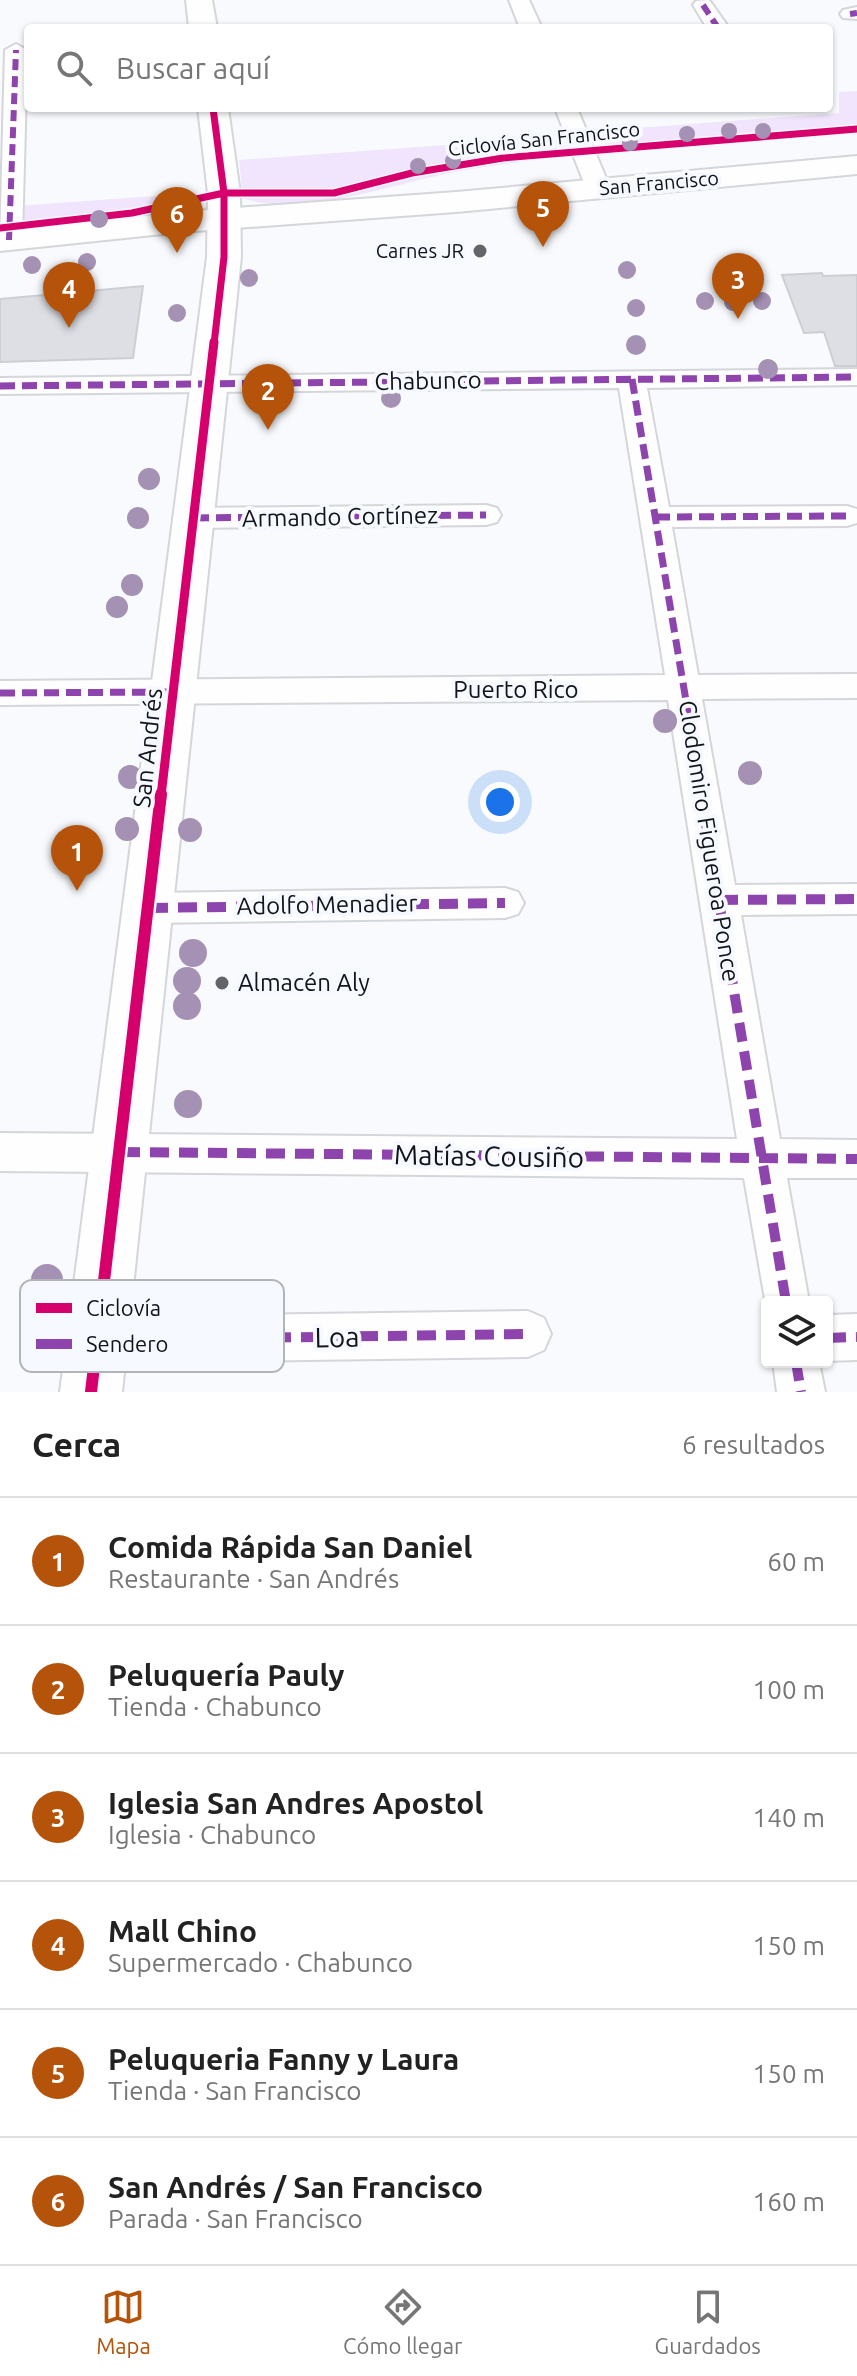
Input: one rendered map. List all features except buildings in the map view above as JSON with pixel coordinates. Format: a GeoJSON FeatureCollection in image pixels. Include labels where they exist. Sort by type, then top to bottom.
{"type":"FeatureCollection","features":[{"type":"Feature","properties":{"kind":"street"},"geometry":{"type":"LineString","coordinates":[[199,0],[202,24]]}},
{"type":"Feature","properties":{"kind":"street"},"geometry":{"type":"LineString","coordinates":[[519,0],[529,24]]}},
{"type":"Feature","properties":{"kind":"street"},"geometry":{"type":"LineString","coordinates":[[703,5],[715,24]]}},
{"type":"Feature","properties":{"kind":"street"},"geometry":{"type":"LineString","coordinates":[[5,241],[7,129],[15,49]]}},
{"type":"Feature","properties":{"kind":"street","name":"San Andrés"},"geometry":{"type":"LineString","coordinates":[[105,1280],[224,257],[225,218],[213,112]]}},
{"type":"Feature","properties":{"kind":"street"},"geometry":{"type":"LineString","coordinates":[[568,112],[594,176]]}},
{"type":"Feature","properties":{"kind":"street","name":"San Francisco"},"geometry":{"type":"LineString","coordinates":[[5,241],[225,218],[456,202],[594,176],[857,143]]}},
{"type":"Feature","properties":{"kind":"street","name":"San Francisco"},"geometry":{"type":"LineString","coordinates":[[594,176],[857,165]]}},
{"type":"Feature","properties":{"kind":"street","name":"Chabunco"},"geometry":{"type":"LineString","coordinates":[[0,386],[857,377]]}},
{"type":"Feature","properties":{"kind":"street","name":"Clodomiro Figueroa Ponce"},"geometry":{"type":"LineString","coordinates":[[632,379],[785,1296]]}},
{"type":"Feature","properties":{"kind":"street","name":"Armando Cortínez"},"geometry":{"type":"LineString","coordinates":[[194,518],[486,515]]}},
{"type":"Feature","properties":{"kind":"street"},"geometry":{"type":"LineString","coordinates":[[655,517],[847,516]]}},
{"type":"Feature","properties":{"kind":"street","name":"Puerto Rico"},"geometry":{"type":"LineString","coordinates":[[0,693],[684,690],[857,686]]}},
{"type":"Feature","properties":{"kind":"street"},"geometry":{"type":"LineString","coordinates":[[719,900],[857,899]]}},
{"type":"Feature","properties":{"kind":"street","name":"Adolfo Menadier"},"geometry":{"type":"LineString","coordinates":[[149,908],[505,903]]}},
{"type":"Feature","properties":{"kind":"street","name":"Matías Cousiño"},"geometry":{"type":"LineString","coordinates":[[0,1152],[857,1159]]}},
{"type":"Feature","properties":{"kind":"street","name":"Loa"},"geometry":{"type":"LineString","coordinates":[[284,1352],[528,1334]]}},
{"type":"Feature","properties":{"kind":"street"},"geometry":{"type":"LineString","coordinates":[[833,1338],[857,1337]]}},
{"type":"Feature","properties":{"kind":"street"},"geometry":{"type":"LineString","coordinates":[[797,1368],[801,1392]]}},
{"type":"Feature","properties":{"kind":"shaded area"},"geometry":{"type":"Polygon","coordinates":[[[857,91],[857,134],[610,154],[596,131],[839,113],[839,92],[857,91]]]}},
{"type":"Feature","properties":{"kind":"shaded area"},"geometry":{"type":"Polygon","coordinates":[[[553,137],[559,156],[449,173],[317,202],[265,203],[243,198],[239,160],[553,137]]]}},
{"type":"Feature","properties":{"kind":"shaded area"},"geometry":{"type":"Polygon","coordinates":[[[182,194],[187,212],[19,231],[17,206],[182,194]]]}},
{"type":"Feature","properties":{"kind":"marked path"},"geometry":{"type":"LineString","coordinates":[[703,5],[715,24]]}},
{"type":"Feature","properties":{"kind":"marked path"},"geometry":{"type":"LineString","coordinates":[[850,14],[857,13]]}},
{"type":"Feature","properties":{"kind":"marked path"},"geometry":{"type":"LineString","coordinates":[[9,240],[16,50]]}},
{"type":"Feature","properties":{"kind":"marked path"},"geometry":{"type":"LineString","coordinates":[[0,386],[857,377]]}},
{"type":"Feature","properties":{"kind":"marked path"},"geometry":{"type":"LineString","coordinates":[[632,379],[785,1296]]}},
{"type":"Feature","properties":{"kind":"marked path"},"geometry":{"type":"LineString","coordinates":[[194,518],[486,515]]}},
{"type":"Feature","properties":{"kind":"marked path"},"geometry":{"type":"LineString","coordinates":[[655,517],[847,516]]}},
{"type":"Feature","properties":{"kind":"marked path"},"geometry":{"type":"LineString","coordinates":[[0,693],[174,692]]}},
{"type":"Feature","properties":{"kind":"marked path"},"geometry":{"type":"LineString","coordinates":[[719,900],[857,899]]}},
{"type":"Feature","properties":{"kind":"marked path"},"geometry":{"type":"LineString","coordinates":[[149,908],[505,903]]}},
{"type":"Feature","properties":{"kind":"marked path"},"geometry":{"type":"LineString","coordinates":[[121,1152],[857,1159]]}},
{"type":"Feature","properties":{"kind":"marked path"},"geometry":{"type":"LineString","coordinates":[[284,1337],[528,1334]]}},
{"type":"Feature","properties":{"kind":"marked path"},"geometry":{"type":"LineString","coordinates":[[833,1338],[857,1337]]}},
{"type":"Feature","properties":{"kind":"marked path"},"geometry":{"type":"LineString","coordinates":[[797,1368],[801,1392]]}},
{"type":"Feature","properties":{"kind":"cycle path"},"geometry":{"type":"LineString","coordinates":[[104,1280],[224,257],[224,193],[214,112]]}},
{"type":"Feature","properties":{"kind":"cycle path","name":"Ciclovía San Francisco"},"geometry":{"type":"LineString","coordinates":[[0,228],[132,213],[224,193],[334,193],[412,173],[503,158],[857,129]]}},
{"type":"Feature","properties":{"kind":"cycle path"},"geometry":{"type":"LineString","coordinates":[[91,1392],[93,1372]]}},
{"type":"Feature","properties":{"kind":"place","name":"Peluqueria Fanny y Laura"},"geometry":{"type":"Point","coordinates":[543,247]}},
{"type":"Feature","properties":{"kind":"place","name":"Carnes JR"},"geometry":{"type":"Point","coordinates":[480,251]}},
{"type":"Feature","properties":{"kind":"place","name":"San Andrés / San Francisco"},"geometry":{"type":"Point","coordinates":[177,253]}},
{"type":"Feature","properties":{"kind":"place","name":"Iglesia San Andres Apostol"},"geometry":{"type":"Point","coordinates":[738,319]}},
{"type":"Feature","properties":{"kind":"place","name":"Mall Chino"},"geometry":{"type":"Point","coordinates":[69,328]}},
{"type":"Feature","properties":{"kind":"place","name":"Peluquería Pauly"},"geometry":{"type":"Point","coordinates":[268,430]}},
{"type":"Feature","properties":{"kind":"place","name":"Comida Rápida San Daniel"},"geometry":{"type":"Point","coordinates":[77,891]}},
{"type":"Feature","properties":{"kind":"place","name":"Almacén Aly"},"geometry":{"type":"Point","coordinates":[222,983]}}]}
